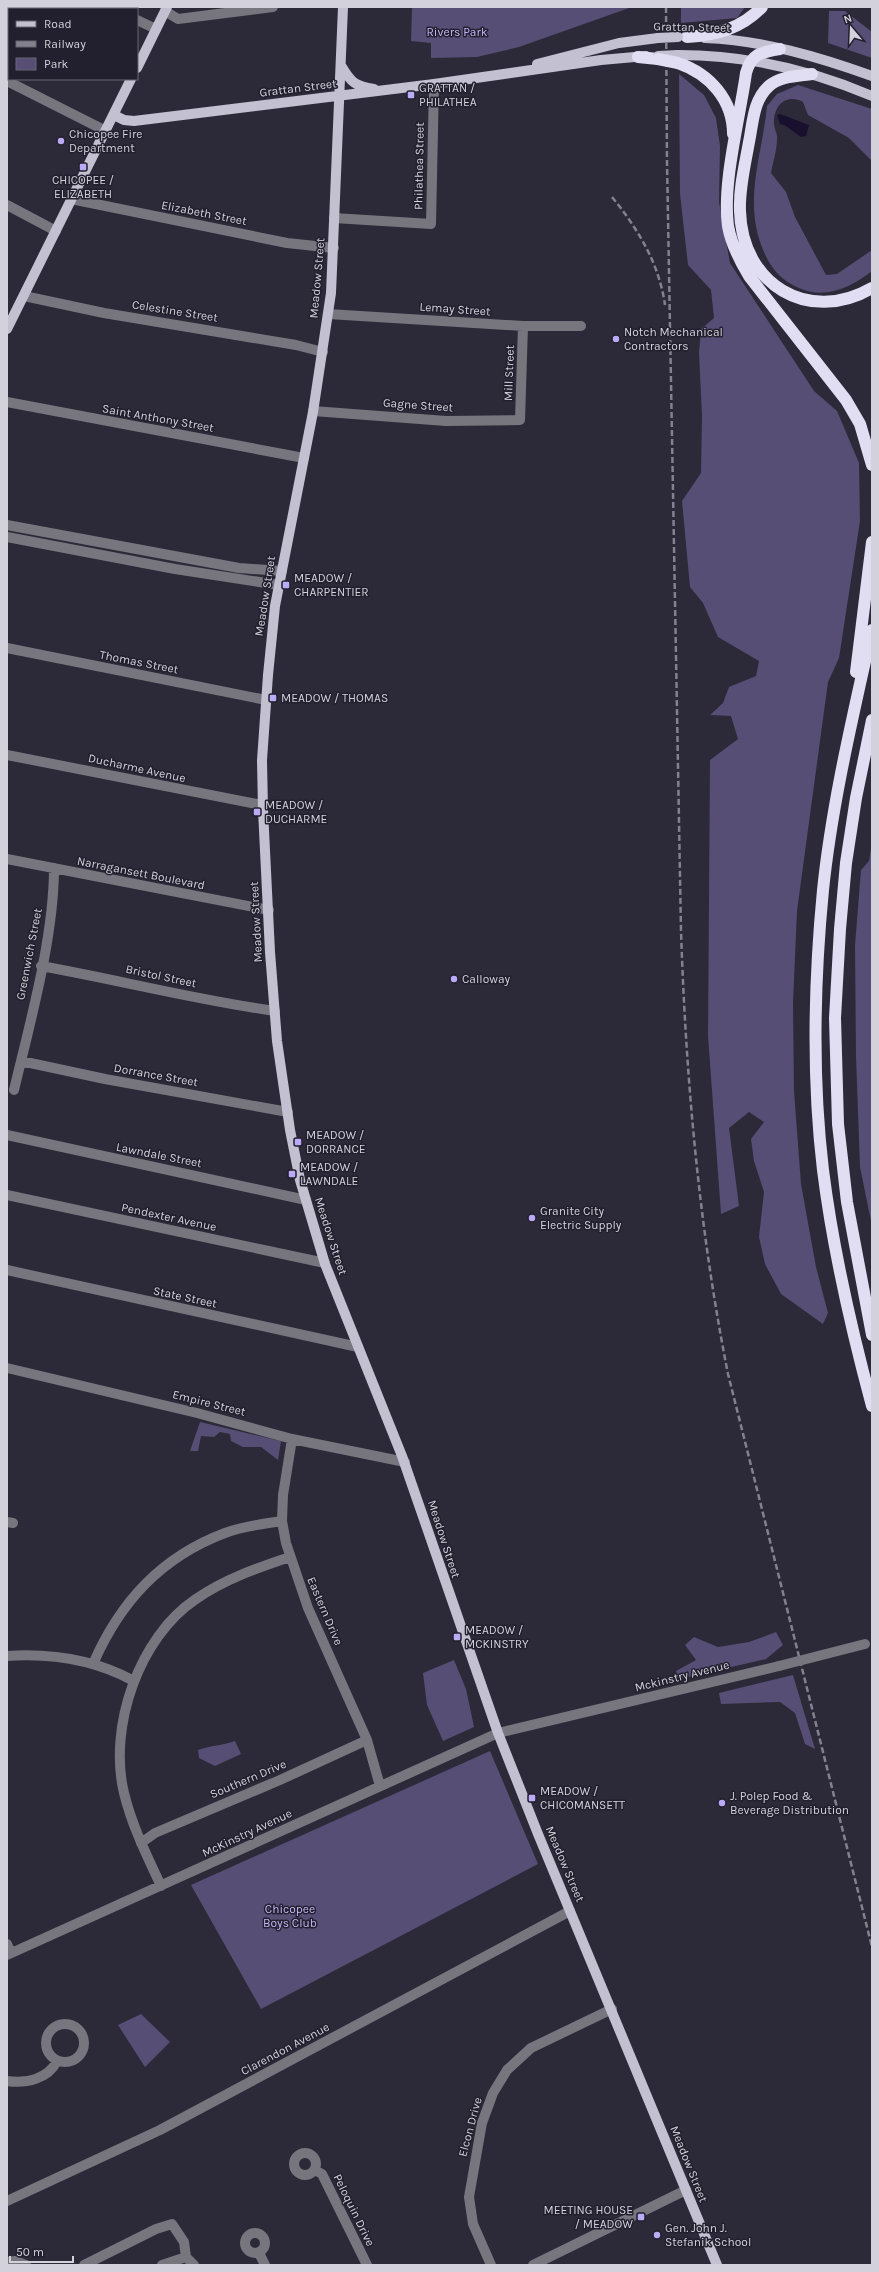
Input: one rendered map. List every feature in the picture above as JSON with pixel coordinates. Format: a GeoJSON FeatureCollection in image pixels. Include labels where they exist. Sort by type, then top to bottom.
{"type":"FeatureCollection","features":[{"type":"Feature","properties":{"kind":"highway"},"geometry":{"type":"LineString","coordinates":[[683,37],[717,33],[735,27],[752,17],[762,7]]}},
{"type":"Feature","properties":{"kind":"highway"},"geometry":{"type":"LineString","coordinates":[[780,49],[766,51],[750,61],[746,74],[732,162],[728,216],[732,240],[738,256],[749,276],[846,400],[860,424],[872,465]]}},
{"type":"Feature","properties":{"kind":"highway"},"geometry":{"type":"LineString","coordinates":[[638,57],[678,59],[705,76],[716,87],[725,100],[731,120],[732,162]]}},
{"type":"Feature","properties":{"kind":"highway"},"geometry":{"type":"LineString","coordinates":[[812,74],[790,76],[778,80],[770,85],[757,101],[740,201],[741,220],[746,245],[767,279],[779,289],[795,298],[812,302],[835,302],[857,296],[872,288]]}},
{"type":"Feature","properties":{"kind":"highway"},"geometry":{"type":"LineString","coordinates":[[872,542],[847,745],[823,890],[816,995],[818,1096],[823,1171],[833,1238],[852,1330],[872,1406]]}},
{"type":"Feature","properties":{"kind":"highway"},"geometry":{"type":"LineString","coordinates":[[847,745],[872,630]]}},
{"type":"Feature","properties":{"kind":"highway"},"geometry":{"type":"LineString","coordinates":[[872,720],[853,821],[840,929],[835,1018],[838,1124],[849,1217],[872,1335]]}},
{"type":"Feature","properties":{"kind":"highway"},"geometry":{"type":"LineString","coordinates":[[853,821],[872,762]]}},
{"type":"Feature","properties":{"kind":"main road","name":"Meadow Street"},"geometry":{"type":"LineString","coordinates":[[343,7],[341,96],[334,218],[334,248],[328,314],[313,411],[279,585],[266,700],[262,805],[275,1011],[288,1112],[300,1180],[325,1263],[405,1462],[498,1733],[717,2265]]}},
{"type":"Feature","properties":{"kind":"main road"},"geometry":{"type":"LineString","coordinates":[[138,66],[166,9]]}},
{"type":"Feature","properties":{"kind":"main road","name":"Grattan Street"},"geometry":{"type":"LineString","coordinates":[[487,77],[619,43],[658,38],[683,37],[740,41],[802,53],[872,76]]}},
{"type":"Feature","properties":{"kind":"main road"},"geometry":{"type":"LineString","coordinates":[[678,59],[706,56],[750,61],[812,74],[845,84],[872,96]]}},
{"type":"Feature","properties":{"kind":"main road","name":"Grattan Street"},"geometry":{"type":"LineString","coordinates":[[114,115],[128,121],[134,121],[341,96],[638,57]]}},
{"type":"Feature","properties":{"kind":"main road"},"geometry":{"type":"LineString","coordinates":[[341,66],[350,80],[361,87],[380,90]]}},
{"type":"Feature","properties":{"kind":"main road"},"geometry":{"type":"LineString","coordinates":[[7,329],[131,80]]}},
{"type":"Feature","properties":{"kind":"street"},"geometry":{"type":"LineString","coordinates":[[166,9],[178,19],[273,7]]}},
{"type":"Feature","properties":{"kind":"street"},"geometry":{"type":"LineString","coordinates":[[138,20],[156,29]]}},
{"type":"Feature","properties":{"kind":"street"},"geometry":{"type":"LineString","coordinates":[[7,81],[106,131]]}},
{"type":"Feature","properties":{"kind":"street","name":"Philathea Street"},"geometry":{"type":"LineString","coordinates":[[334,218],[431,224],[434,84]]}},
{"type":"Feature","properties":{"kind":"street","name":"Elizabeth Street"},"geometry":{"type":"LineString","coordinates":[[71,199],[287,243],[334,248]]}},
{"type":"Feature","properties":{"kind":"street"},"geometry":{"type":"LineString","coordinates":[[7,205],[56,230]]}},
{"type":"Feature","properties":{"kind":"street","name":"Celestine Street"},"geometry":{"type":"LineString","coordinates":[[24,296],[104,313],[296,345],[323,352]]}},
{"type":"Feature","properties":{"kind":"street","name":"Lemay Street"},"geometry":{"type":"LineString","coordinates":[[328,314],[523,326],[581,326]]}},
{"type":"Feature","properties":{"kind":"street","name":"Mill Street"},"geometry":{"type":"LineString","coordinates":[[520,420],[523,326]]}},
{"type":"Feature","properties":{"kind":"street","name":"Saint Anthony Street"},"geometry":{"type":"LineString","coordinates":[[7,402],[304,458]]}},
{"type":"Feature","properties":{"kind":"street","name":"Gagne Street"},"geometry":{"type":"LineString","coordinates":[[313,411],[446,421],[520,420]]}},
{"type":"Feature","properties":{"kind":"street"},"geometry":{"type":"LineString","coordinates":[[279,585],[96,554],[9,537],[11,526],[239,568],[282,571]]}},
{"type":"Feature","properties":{"kind":"street"},"geometry":{"type":"LineString","coordinates":[[96,554],[98,542]]}},
{"type":"Feature","properties":{"kind":"street"},"geometry":{"type":"LineString","coordinates":[[175,568],[177,557]]}},
{"type":"Feature","properties":{"kind":"street","name":"Thomas Street"},"geometry":{"type":"LineString","coordinates":[[7,648],[266,700]]}},
{"type":"Feature","properties":{"kind":"street","name":"Ducharme Avenue"},"geometry":{"type":"LineString","coordinates":[[7,755],[220,799],[262,805]]}},
{"type":"Feature","properties":{"kind":"street","name":"Narragansett Boulevard"},"geometry":{"type":"LineString","coordinates":[[7,859],[269,910]]}},
{"type":"Feature","properties":{"kind":"street","name":"Greenwich Street"},"geometry":{"type":"LineString","coordinates":[[14,1090],[42,966],[54,895],[54,868]]}},
{"type":"Feature","properties":{"kind":"street","name":"Bristol Street"},"geometry":{"type":"LineString","coordinates":[[42,966],[105,977],[224,1004],[275,1011]]}},
{"type":"Feature","properties":{"kind":"street","name":"Dorrance Street"},"geometry":{"type":"LineString","coordinates":[[21,1061],[112,1081],[288,1112]]}},
{"type":"Feature","properties":{"kind":"street","name":"Lawndale Street"},"geometry":{"type":"LineString","coordinates":[[7,1135],[306,1200]]}},
{"type":"Feature","properties":{"kind":"street","name":"Pendexter Avenue"},"geometry":{"type":"LineString","coordinates":[[7,1195],[325,1263]]}},
{"type":"Feature","properties":{"kind":"street","name":"State Street"},"geometry":{"type":"LineString","coordinates":[[7,1270],[358,1347]]}},
{"type":"Feature","properties":{"kind":"street","name":"Empire Street"},"geometry":{"type":"LineString","coordinates":[[7,1368],[198,1413],[292,1439],[405,1462]]}},
{"type":"Feature","properties":{"kind":"street","name":"Eastern Drive"},"geometry":{"type":"LineString","coordinates":[[292,1439],[286,1473],[282,1521],[290,1557],[315,1624],[367,1740],[380,1786]]}},
{"type":"Feature","properties":{"kind":"street"},"geometry":{"type":"LineString","coordinates":[[93,1664],[125,1605],[160,1570],[181,1556],[226,1532],[282,1521]]}},
{"type":"Feature","properties":{"kind":"street"},"geometry":{"type":"LineString","coordinates":[[161,1886],[130,1817],[123,1791],[120,1749],[124,1708],[134,1680],[147,1654],[160,1636],[194,1599],[247,1572],[290,1557]]}},
{"type":"Feature","properties":{"kind":"street","name":"Mckinstry Avenue"},"geometry":{"type":"LineString","coordinates":[[498,1733],[779,1666],[868,1643]]}},
{"type":"Feature","properties":{"kind":"street"},"geometry":{"type":"LineString","coordinates":[[7,1656],[37,1655],[71,1659],[112,1669],[134,1680]]}},
{"type":"Feature","properties":{"kind":"street","name":"McKinstry Avenue"},"geometry":{"type":"LineString","coordinates":[[8,1951],[161,1886],[498,1733]]}},
{"type":"Feature","properties":{"kind":"street","name":"Southern Drive"},"geometry":{"type":"LineString","coordinates":[[141,1843],[155,1833],[280,1780],[367,1740]]}},
{"type":"Feature","properties":{"kind":"street","name":"Clarendon Avenue"},"geometry":{"type":"LineString","coordinates":[[7,2201],[77,2170],[166,2127],[570,1911]]}},
{"type":"Feature","properties":{"kind":"street","name":"Elcon Drive"},"geometry":{"type":"LineString","coordinates":[[491,2265],[473,2224],[469,2197],[482,2123],[493,2093],[508,2070],[531,2048],[612,2009]]}},
{"type":"Feature","properties":{"kind":"street"},"geometry":{"type":"LineString","coordinates":[[7,2081],[24,2082],[42,2077],[53,2068],[57,2061]]}},
{"type":"Feature","properties":{"kind":"street","name":"Peloquin Drive"},"geometry":{"type":"LineString","coordinates":[[315,2170],[322,2174],[367,2265]]}},
{"type":"Feature","properties":{"kind":"street"},"geometry":{"type":"LineString","coordinates":[[533,2265],[686,2190]]}},
{"type":"Feature","properties":{"kind":"street"},"geometry":{"type":"LineString","coordinates":[[84,2265],[171,2224],[174,2225],[182,2238],[186,2257],[194,2265]]}},
{"type":"Feature","properties":{"kind":"street"},"geometry":{"type":"LineString","coordinates":[[259,2253],[265,2265]]}},
{"type":"Feature","properties":{"kind":"street"},"geometry":{"type":"LineString","coordinates":[[162,2265],[186,2257]]}},
{"type":"Feature","properties":{"kind":"street"},"geometry":{"type":"LineString","coordinates":[[7,2262],[16,2261],[26,2265]]}},
{"type":"Feature","properties":{"kind":"green space","name":"Rivers Park"},"geometry":{"type":"Polygon","coordinates":[[[412,7],[632,7],[519,47],[477,57],[431,58],[431,43],[411,41],[412,7]]]}},
{"type":"Feature","properties":{"kind":"green space"},"geometry":{"type":"Polygon","coordinates":[[[681,7],[745,7],[737,18],[681,23],[681,7]]]}},
{"type":"Feature","properties":{"kind":"green space"},"geometry":{"type":"Polygon","coordinates":[[[829,11],[845,11],[872,32],[872,58],[828,43],[829,11]]]}},
{"type":"Feature","properties":{"kind":"green space"},"geometry":{"type":"Polygon","coordinates":[[[679,74],[704,95],[716,118],[720,146],[719,202],[730,263],[814,391],[837,411],[859,463],[860,521],[839,658],[828,682],[797,911],[793,1003],[794,1091],[801,1184],[816,1267],[828,1313],[823,1324],[781,1294],[765,1264],[759,1237],[764,1192],[754,1161],[751,1139],[764,1122],[749,1112],[729,1128],[739,1206],[721,1214],[708,1036],[710,760],[738,739],[731,716],[710,715],[723,703],[729,687],[756,676],[759,661],[718,637],[703,603],[690,587],[682,501],[701,473],[702,416],[699,353],[701,329],[714,318],[711,290],[688,265],[680,194],[679,74]]]}},
{"type":"Feature","properties":{"kind":"green space"},"geometry":{"type":"Polygon","coordinates":[[[798,85],[872,109],[872,161],[849,138],[808,115],[803,102],[791,99],[786,100],[778,107],[774,118],[777,143],[771,173],[786,192],[795,217],[826,275],[837,274],[872,250],[872,271],[847,287],[828,292],[818,293],[799,288],[787,282],[778,274],[770,264],[764,252],[754,215],[755,179],[767,106],[777,94],[798,85]]]}},
{"type":"Feature","properties":{"kind":"green space"},"geometry":{"type":"Polygon","coordinates":[[[872,842],[872,1226],[860,1167],[856,1057],[855,945],[861,870],[869,861],[872,842]]]}},
{"type":"Feature","properties":{"kind":"green space"},"geometry":{"type":"Polygon","coordinates":[[[200,1422],[281,1441],[278,1460],[261,1447],[243,1447],[231,1441],[230,1434],[220,1432],[214,1437],[201,1436],[198,1451],[190,1451],[200,1422]]]}},
{"type":"Feature","properties":{"kind":"green space"},"geometry":{"type":"Polygon","coordinates":[[[776,1632],[783,1645],[766,1659],[679,1679],[676,1671],[696,1660],[685,1645],[694,1637],[718,1647],[749,1642],[776,1632]]]}},
{"type":"Feature","properties":{"kind":"green space"},"geometry":{"type":"Polygon","coordinates":[[[454,1660],[466,1689],[474,1727],[443,1741],[427,1705],[423,1673],[454,1660]]]}},
{"type":"Feature","properties":{"kind":"green space"},"geometry":{"type":"Polygon","coordinates":[[[793,1675],[815,1749],[805,1744],[795,1713],[780,1702],[721,1704],[719,1693],[793,1675]]]}},
{"type":"Feature","properties":{"kind":"green space"},"geometry":{"type":"Polygon","coordinates":[[[235,1741],[241,1754],[215,1766],[199,1758],[198,1750],[235,1741]]]}},
{"type":"Feature","properties":{"kind":"green space","name":"Chicopee Boys Club"},"geometry":{"type":"Polygon","coordinates":[[[490,1751],[538,1864],[261,2009],[191,1885],[490,1751]]]}},
{"type":"Feature","properties":{"kind":"green space"},"geometry":{"type":"Polygon","coordinates":[[[141,2014],[170,2042],[145,2067],[118,2025],[141,2014]]]}},
{"type":"Feature","properties":{"kind":"shaded area"},"geometry":{"type":"Polygon","coordinates":[[[780,114],[809,125],[806,136],[801,137],[786,126],[780,124],[777,115],[780,114]]]}},
{"type":"Feature","properties":{"kind":"railway"},"geometry":{"type":"LineString","coordinates":[[666,7],[667,162],[681,931],[690,1098],[709,1264],[728,1374],[872,1947]]}},
{"type":"Feature","properties":{"kind":"railway"},"geometry":{"type":"LineString","coordinates":[[612,197],[639,234],[646,247],[658,275],[665,305]]}},
{"type":"Feature","properties":{"kind":"place","name":"GRATTAN / PHILATHEA"},"geometry":{"type":"Point","coordinates":[411,95]}},
{"type":"Feature","properties":{"kind":"place","name":"Chicopee Fire Department"},"geometry":{"type":"Point","coordinates":[61,141]}},
{"type":"Feature","properties":{"kind":"place","name":"CHICOPEE / ELIZABETH"},"geometry":{"type":"Point","coordinates":[83,167]}},
{"type":"Feature","properties":{"kind":"place","name":"Notch Mechanical Contractors"},"geometry":{"type":"Point","coordinates":[616,339]}},
{"type":"Feature","properties":{"kind":"place","name":"MEADOW / CHARPENTIER"},"geometry":{"type":"Point","coordinates":[286,585]}},
{"type":"Feature","properties":{"kind":"place","name":"MEADOW / THOMAS"},"geometry":{"type":"Point","coordinates":[273,698]}},
{"type":"Feature","properties":{"kind":"place","name":"MEADOW / DUCHARME"},"geometry":{"type":"Point","coordinates":[257,812]}},
{"type":"Feature","properties":{"kind":"place","name":"Calloway"},"geometry":{"type":"Point","coordinates":[454,979]}},
{"type":"Feature","properties":{"kind":"place","name":"MEADOW / DORRANCE"},"geometry":{"type":"Point","coordinates":[298,1142]}},
{"type":"Feature","properties":{"kind":"place","name":"MEADOW / LAWNDALE"},"geometry":{"type":"Point","coordinates":[292,1174]}},
{"type":"Feature","properties":{"kind":"place","name":"Granite City Electric Supply"},"geometry":{"type":"Point","coordinates":[532,1218]}},
{"type":"Feature","properties":{"kind":"place","name":"MEADOW / MCKINSTRY"},"geometry":{"type":"Point","coordinates":[457,1637]}},
{"type":"Feature","properties":{"kind":"place","name":"MEADOW / CHICOMANSETT"},"geometry":{"type":"Point","coordinates":[532,1798]}},
{"type":"Feature","properties":{"kind":"place","name":"J. Polep Food & Beverage Distribution"},"geometry":{"type":"Point","coordinates":[722,1803]}},
{"type":"Feature","properties":{"kind":"place","name":"MEETING HOUSE / MEADOW"},"geometry":{"type":"Point","coordinates":[641,2217]}},
{"type":"Feature","properties":{"kind":"place","name":"Gen. John J. Stefanik School"},"geometry":{"type":"Point","coordinates":[657,2235]}}]}
